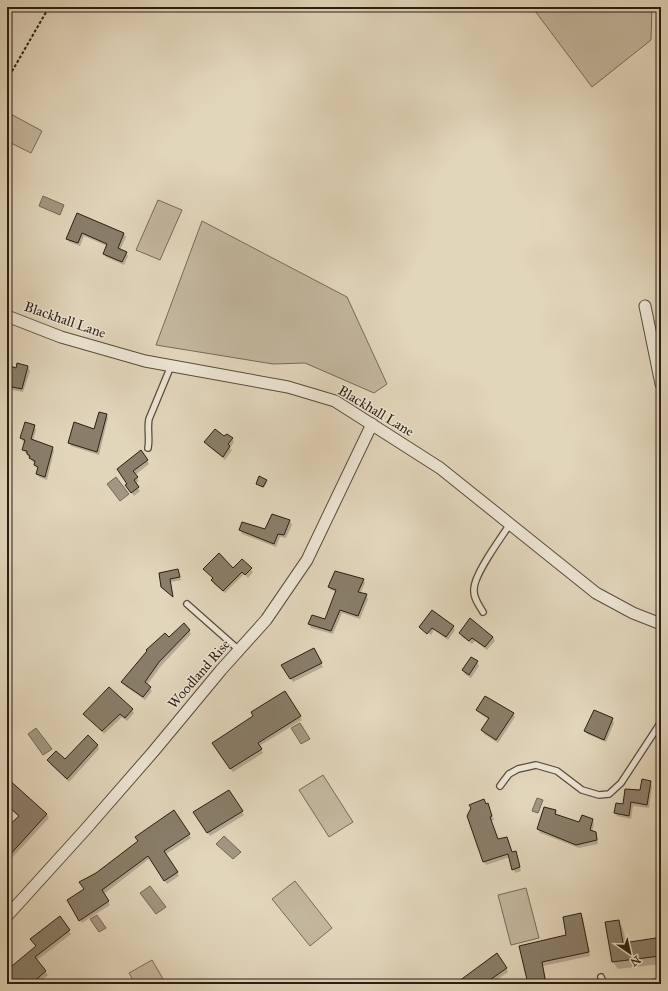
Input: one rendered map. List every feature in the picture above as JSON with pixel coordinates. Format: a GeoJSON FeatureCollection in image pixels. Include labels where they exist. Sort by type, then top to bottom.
{"type":"FeatureCollection","features":[{"type":"Feature","properties":{"kind":"street"},"geometry":{"type":"LineString","coordinates":[[645,306],[661,384]]}},
{"type":"Feature","properties":{"kind":"street","name":"Blackhall Lane"},"geometry":{"type":"LineString","coordinates":[[7,316],[61,337],[145,361],[288,387],[335,401],[440,468],[596,593],[633,613],[661,624]]}},
{"type":"Feature","properties":{"kind":"street","name":"Woodland Rise"},"geometry":{"type":"LineString","coordinates":[[7,916],[85,830],[266,620],[307,560],[372,424]]}},
{"type":"Feature","properties":{"kind":"lane"},"geometry":{"type":"LineString","coordinates":[[148,448],[150,439],[148,428],[149,419],[171,366]]}},
{"type":"Feature","properties":{"kind":"lane"},"geometry":{"type":"LineString","coordinates":[[483,612],[474,598],[474,588],[478,575],[510,524]]}},
{"type":"Feature","properties":{"kind":"lane"},"geometry":{"type":"LineString","coordinates":[[187,604],[239,650]]}},
{"type":"Feature","properties":{"kind":"lane"},"geometry":{"type":"LineString","coordinates":[[500,786],[509,774],[518,768],[536,764],[557,771],[582,790],[600,795],[608,794],[621,783],[661,722]]}},
{"type":"Feature","properties":{"kind":"lane"},"geometry":{"type":"LineString","coordinates":[[601,977],[604,984]]}},
{"type":"Feature","properties":{"kind":"path"},"geometry":{"type":"LineString","coordinates":[[7,80],[49,7]]}},
{"type":"Feature","properties":{"kind":"shaded area"},"geometry":{"type":"Polygon","coordinates":[[[532,7],[652,7],[651,40],[592,87],[532,7]]]}},
{"type":"Feature","properties":{"kind":"shaded area"},"geometry":{"type":"Polygon","coordinates":[[[7,112],[42,131],[31,153],[7,141],[7,112]]]}},
{"type":"Feature","properties":{"kind":"shaded area"},"geometry":{"type":"Polygon","coordinates":[[[43,196],[64,205],[60,215],[39,206],[43,196]]]}},
{"type":"Feature","properties":{"kind":"shaded area"},"geometry":{"type":"Polygon","coordinates":[[[158,200],[182,210],[160,260],[136,250],[158,200]]]}},
{"type":"Feature","properties":{"kind":"shaded area"},"geometry":{"type":"Polygon","coordinates":[[[202,221],[347,297],[387,384],[374,393],[305,363],[273,364],[156,345],[202,221]]]}},
{"type":"Feature","properties":{"kind":"shaded area"},"geometry":{"type":"Polygon","coordinates":[[[116,477],[129,494],[120,501],[107,484],[116,477]]]}},
{"type":"Feature","properties":{"kind":"shaded area"},"geometry":{"type":"Polygon","coordinates":[[[300,723],[310,739],[301,744],[291,728],[300,723]]]}},
{"type":"Feature","properties":{"kind":"shaded area"},"geometry":{"type":"Polygon","coordinates":[[[36,728],[52,749],[43,755],[28,734],[36,728]]]}},
{"type":"Feature","properties":{"kind":"shaded area"},"geometry":{"type":"Polygon","coordinates":[[[323,775],[353,822],[329,837],[299,790],[323,775]]]}},
{"type":"Feature","properties":{"kind":"shaded area"},"geometry":{"type":"Polygon","coordinates":[[[537,798],[543,800],[538,813],[532,811],[537,798]]]}},
{"type":"Feature","properties":{"kind":"shaded area"},"geometry":{"type":"Polygon","coordinates":[[[224,836],[241,852],[233,859],[216,844],[224,836]]]}},
{"type":"Feature","properties":{"kind":"shaded area"},"geometry":{"type":"Polygon","coordinates":[[[295,881],[332,928],[310,946],[272,899],[295,881]]]}},
{"type":"Feature","properties":{"kind":"shaded area"},"geometry":{"type":"Polygon","coordinates":[[[150,886],[166,907],[156,914],[140,893],[150,886]]]}},
{"type":"Feature","properties":{"kind":"shaded area"},"geometry":{"type":"Polygon","coordinates":[[[526,888],[539,938],[511,945],[498,895],[526,888]]]}},
{"type":"Feature","properties":{"kind":"shaded area"},"geometry":{"type":"Polygon","coordinates":[[[97,915],[106,928],[99,932],[90,919],[97,915]]]}},
{"type":"Feature","properties":{"kind":"shaded area"},"geometry":{"type":"Polygon","coordinates":[[[152,960],[166,984],[135,984],[129,973],[152,960]]]}},
{"type":"Feature","properties":{"kind":"shaded area"},"geometry":{"type":"Polygon","coordinates":[[[661,978],[661,984],[624,984],[624,983],[661,978]]]}},
{"type":"Feature","properties":{"kind":"building"},"geometry":{"type":"Polygon","coordinates":[[[77,213],[124,233],[118,248],[127,252],[122,262],[103,254],[107,244],[82,233],[78,243],[66,239],[77,213]]]}},
{"type":"Feature","properties":{"kind":"building"},"geometry":{"type":"Polygon","coordinates":[[[17,363],[28,366],[22,389],[7,386],[7,365],[16,368],[17,363]]]}},
{"type":"Feature","properties":{"kind":"building"},"geometry":{"type":"Polygon","coordinates":[[[99,412],[107,414],[97,452],[68,443],[74,422],[94,429],[99,412]]]}},
{"type":"Feature","properties":{"kind":"building"},"geometry":{"type":"Polygon","coordinates":[[[25,422],[35,425],[31,439],[53,447],[45,477],[36,474],[38,467],[34,465],[35,461],[29,458],[30,456],[27,454],[27,451],[22,450],[25,440],[20,438],[25,422]]]}},
{"type":"Feature","properties":{"kind":"building"},"geometry":{"type":"Polygon","coordinates":[[[215,429],[224,436],[227,434],[233,438],[228,444],[230,446],[223,457],[204,442],[215,429]]]}},
{"type":"Feature","properties":{"kind":"building"},"geometry":{"type":"Polygon","coordinates":[[[141,450],[148,460],[133,471],[138,477],[134,480],[139,487],[131,493],[117,469],[141,450]]]}},
{"type":"Feature","properties":{"kind":"building"},"geometry":{"type":"Polygon","coordinates":[[[259,476],[267,480],[263,487],[256,484],[259,476]]]}},
{"type":"Feature","properties":{"kind":"building"},"geometry":{"type":"Polygon","coordinates":[[[272,514],[290,520],[284,535],[278,534],[274,544],[239,530],[242,522],[265,529],[272,514]]]}},
{"type":"Feature","properties":{"kind":"building"},"geometry":{"type":"Polygon","coordinates":[[[219,553],[233,568],[242,559],[252,568],[245,575],[242,572],[223,591],[211,580],[213,578],[203,569],[219,553]]]}},
{"type":"Feature","properties":{"kind":"building"},"geometry":{"type":"Polygon","coordinates":[[[178,569],[180,577],[170,579],[173,597],[161,587],[159,573],[178,569]]]}},
{"type":"Feature","properties":{"kind":"building"},"geometry":{"type":"Polygon","coordinates":[[[335,571],[364,579],[358,592],[367,594],[358,616],[340,610],[331,631],[308,624],[312,615],[325,619],[336,590],[328,587],[335,571]]]}},
{"type":"Feature","properties":{"kind":"building"},"geometry":{"type":"Polygon","coordinates":[[[432,610],[454,626],[446,637],[432,628],[427,634],[419,627],[432,610]]]}},
{"type":"Feature","properties":{"kind":"building"},"geometry":{"type":"Polygon","coordinates":[[[470,618],[493,637],[485,647],[472,638],[469,641],[459,633],[470,618]]]}},
{"type":"Feature","properties":{"kind":"building"},"geometry":{"type":"Polygon","coordinates":[[[184,623],[190,630],[159,662],[145,682],[151,687],[143,697],[121,682],[147,651],[146,650],[165,633],[169,637],[184,623]]]}},
{"type":"Feature","properties":{"kind":"building"},"geometry":{"type":"Polygon","coordinates":[[[314,648],[322,663],[290,679],[281,665],[314,648]]]}},
{"type":"Feature","properties":{"kind":"building"},"geometry":{"type":"Polygon","coordinates":[[[471,657],[478,661],[469,675],[462,670],[471,657]]]}},
{"type":"Feature","properties":{"kind":"building"},"geometry":{"type":"Polygon","coordinates":[[[109,687],[133,709],[125,718],[120,714],[102,731],[83,714],[109,687]]]}},
{"type":"Feature","properties":{"kind":"building"},"geometry":{"type":"Polygon","coordinates":[[[285,691],[301,716],[258,743],[262,749],[230,769],[212,743],[253,716],[251,712],[285,691]]]}},
{"type":"Feature","properties":{"kind":"building"},"geometry":{"type":"Polygon","coordinates":[[[485,696],[514,713],[496,740],[481,730],[489,718],[476,710],[485,696]]]}},
{"type":"Feature","properties":{"kind":"building"},"geometry":{"type":"Polygon","coordinates":[[[594,710],[613,718],[604,740],[584,731],[594,710]]]}},
{"type":"Feature","properties":{"kind":"building"},"geometry":{"type":"Polygon","coordinates":[[[88,735],[98,745],[67,779],[47,760],[56,751],[65,759],[88,735]]]}},
{"type":"Feature","properties":{"kind":"building"},"geometry":{"type":"Polygon","coordinates":[[[7,778],[47,814],[7,858],[7,827],[19,816],[7,805],[7,778]]]}},
{"type":"Feature","properties":{"kind":"building"},"geometry":{"type":"Polygon","coordinates":[[[642,779],[651,781],[647,805],[631,802],[629,816],[614,813],[616,803],[623,804],[625,789],[640,790],[642,779]]]}},
{"type":"Feature","properties":{"kind":"building"},"geometry":{"type":"Polygon","coordinates":[[[229,790],[243,811],[207,833],[193,812],[229,790]]]}},
{"type":"Feature","properties":{"kind":"building"},"geometry":{"type":"Polygon","coordinates":[[[484,799],[486,804],[488,803],[492,816],[490,817],[498,839],[507,837],[512,852],[516,851],[520,867],[512,870],[508,854],[483,862],[467,816],[471,808],[469,805],[484,799]]]}},
{"type":"Feature","properties":{"kind":"building"},"geometry":{"type":"Polygon","coordinates":[[[544,807],[556,810],[555,814],[579,822],[582,815],[593,819],[590,830],[596,832],[597,840],[576,845],[537,829],[544,807]]]}},
{"type":"Feature","properties":{"kind":"building"},"geometry":{"type":"Polygon","coordinates":[[[174,810],[190,834],[164,851],[178,872],[164,881],[148,856],[102,890],[109,901],[79,921],[67,900],[84,889],[79,882],[96,873],[138,841],[135,837],[174,810]]]}},
{"type":"Feature","properties":{"kind":"building"},"geometry":{"type":"Polygon","coordinates":[[[581,913],[589,952],[542,962],[546,984],[528,984],[519,946],[566,935],[563,917],[581,913]]]}},
{"type":"Feature","properties":{"kind":"building"},"geometry":{"type":"Polygon","coordinates":[[[60,916],[70,930],[35,957],[46,971],[31,984],[7,984],[7,970],[36,946],[30,939],[60,916]]]}},
{"type":"Feature","properties":{"kind":"building"},"geometry":{"type":"Polygon","coordinates":[[[619,920],[623,943],[656,938],[660,956],[612,962],[605,922],[619,920]]]}},
{"type":"Feature","properties":{"kind":"building"},"geometry":{"type":"Polygon","coordinates":[[[497,953],[507,968],[484,984],[455,984],[497,953]]]}}]}
